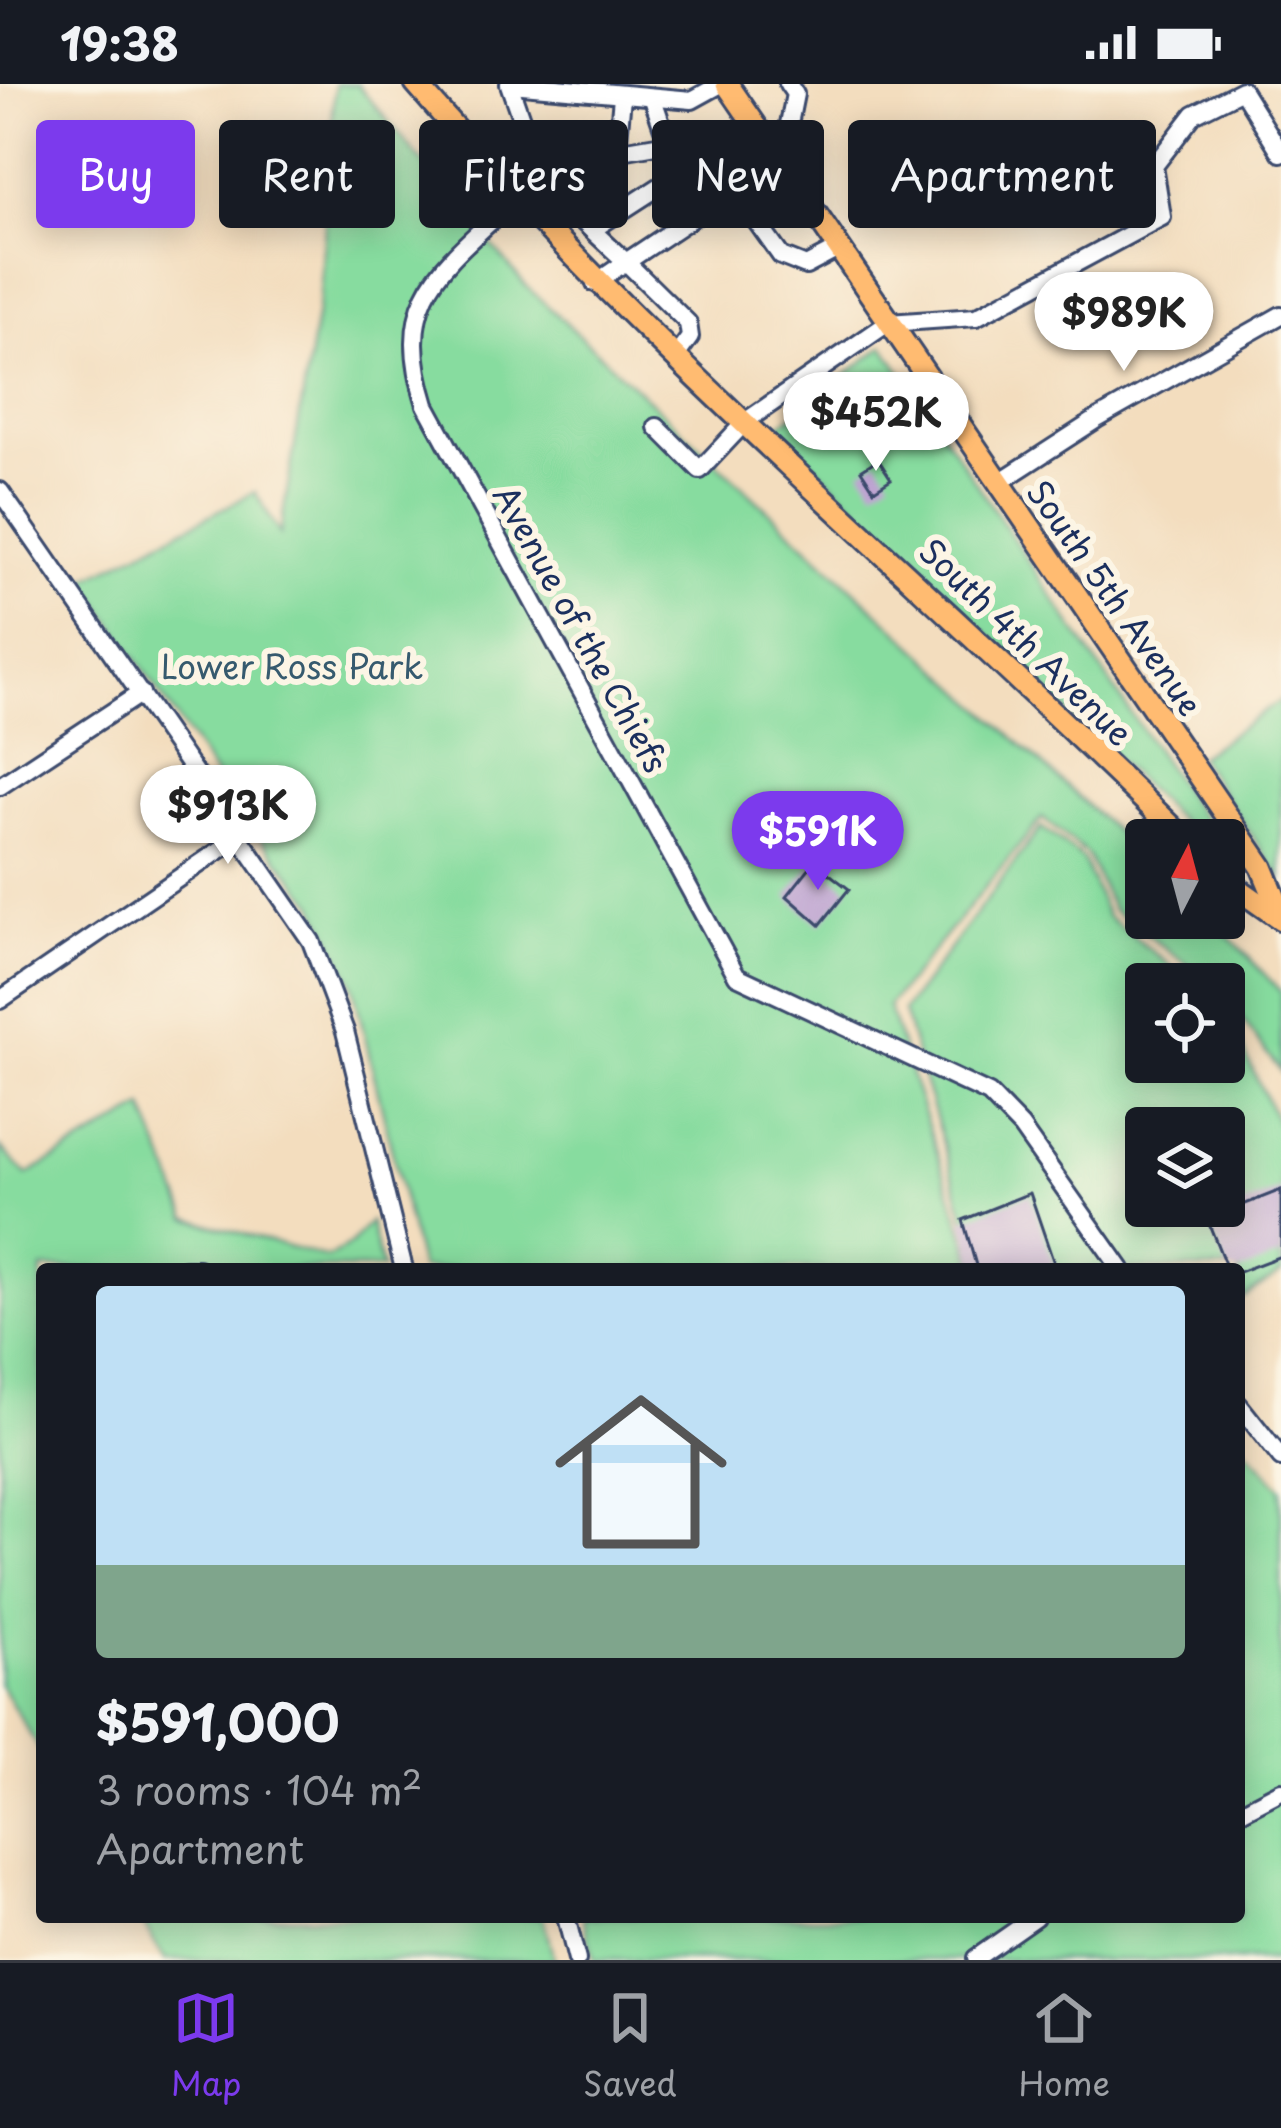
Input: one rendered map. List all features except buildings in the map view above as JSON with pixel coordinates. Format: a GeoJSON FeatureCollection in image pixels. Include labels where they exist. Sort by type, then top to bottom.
{"type":"FeatureCollection","features":[{"type":"Feature","properties":{"kind":"main road","name":"South 4th Avenue"},"geometry":{"type":"LineString","coordinates":[[416,84],[454,120]]}},
{"type":"Feature","properties":{"kind":"main road","name":"South 5th Avenue"},"geometry":{"type":"LineString","coordinates":[[724,84],[751,120]]}},
{"type":"Feature","properties":{"kind":"main road","name":"South 4th Avenue"},"geometry":{"type":"LineString","coordinates":[[543,228],[1163,819]]}},
{"type":"Feature","properties":{"kind":"main road","name":"South 5th Avenue"},"geometry":{"type":"LineString","coordinates":[[824,228],[1262,867],[1281,916]]}},
{"type":"Feature","properties":{"kind":"main road"},"geometry":{"type":"LineString","coordinates":[[1245,893],[1281,916]]}},
{"type":"Feature","properties":{"kind":"street"},"geometry":{"type":"LineString","coordinates":[[522,120],[510,84],[692,100],[724,84]]}},
{"type":"Feature","properties":{"kind":"street"},"geometry":{"type":"LineString","coordinates":[[788,84],[795,94],[790,120]]}},
{"type":"Feature","properties":{"kind":"street"},"geometry":{"type":"LineString","coordinates":[[657,427],[700,470],[746,421],[888,323],[976,317],[1162,217],[1154,166],[1194,114],[1242,90],[1281,153]]}},
{"type":"Feature","properties":{"kind":"street"},"geometry":{"type":"LineString","coordinates":[[620,120],[622,96]]}},
{"type":"Feature","properties":{"kind":"street"},"geometry":{"type":"LineString","coordinates":[[653,99],[660,120]]}},
{"type":"Feature","properties":{"kind":"street"},"geometry":{"type":"LineString","coordinates":[[652,191],[592,230],[688,323],[690,337],[676,356]]}},
{"type":"Feature","properties":{"kind":"street","name":"Avenue of the Chiefs"},"geometry":{"type":"LineString","coordinates":[[487,228],[429,288],[411,335],[426,405],[737,976],[989,1094],[1021,1127],[1117,1263]]}},
{"type":"Feature","properties":{"kind":"street"},"geometry":{"type":"LineString","coordinates":[[596,283],[677,228]]}},
{"type":"Feature","properties":{"kind":"street"},"geometry":{"type":"LineString","coordinates":[[762,228],[782,256],[806,266],[838,249]]}},
{"type":"Feature","properties":{"kind":"street"},"geometry":{"type":"LineString","coordinates":[[998,483],[1097,419],[1281,315]]}},
{"type":"Feature","properties":{"kind":"street"},"geometry":{"type":"LineString","coordinates":[[0,490],[311,941],[345,1031],[400,1263]]}},
{"type":"Feature","properties":{"kind":"street"},"geometry":{"type":"LineString","coordinates":[[0,786],[141,693]]}},
{"type":"Feature","properties":{"kind":"street"},"geometry":{"type":"LineString","coordinates":[[0,1000],[239,837]]}},
{"type":"Feature","properties":{"kind":"street"},"geometry":{"type":"LineString","coordinates":[[1245,1413],[1281,1458]]}},
{"type":"Feature","properties":{"kind":"street"},"geometry":{"type":"LineString","coordinates":[[1245,1810],[1281,1791]]}},
{"type":"Feature","properties":{"kind":"street"},"geometry":{"type":"LineString","coordinates":[[568,1923],[577,1960]]}},
{"type":"Feature","properties":{"kind":"street"},"geometry":{"type":"LineString","coordinates":[[976,1958],[1026,1923]]}},
{"type":"Feature","properties":{"kind":"green space"},"geometry":{"type":"Polygon","coordinates":[[[335,84],[357,84],[387,120],[332,120],[335,84]]]}},
{"type":"Feature","properties":{"kind":"green space","name":"Lower Ross Park"},"geometry":{"type":"Polygon","coordinates":[[[395,129],[419,158],[419,228],[477,228],[526,286],[1125,841],[1125,919],[1112,909],[1086,853],[1042,818],[888,1006],[974,1263],[419,1263],[352,982],[315,904],[236,807],[84,580],[255,492],[280,534],[320,294],[325,228],[395,228],[395,129]]]}},
{"type":"Feature","properties":{"kind":"green space"},"geometry":{"type":"Polygon","coordinates":[[[884,346],[1204,819],[1177,819],[776,428],[884,346]]]}},
{"type":"Feature","properties":{"kind":"green space"},"geometry":{"type":"Polygon","coordinates":[[[1281,700],[1281,878],[1245,819],[1198,757],[1281,700]]]}},
{"type":"Feature","properties":{"kind":"green space"},"geometry":{"type":"Polygon","coordinates":[[[1041,827],[1082,858],[1107,916],[1125,930],[1125,939],[1136,939],[1167,963],[1125,963],[1125,1083],[1245,1083],[1245,1053],[1281,1131],[1281,1273],[1245,1296],[1245,1263],[979,1263],[903,1011],[1041,827]]]}},
{"type":"Feature","properties":{"kind":"green space"},"geometry":{"type":"Polygon","coordinates":[[[1153,939],[1232,939],[1281,992],[1281,1072],[1245,1023],[1245,963],[1185,963],[1153,939]]]}},
{"type":"Feature","properties":{"kind":"green space"},"geometry":{"type":"Polygon","coordinates":[[[144,1108],[188,1218],[327,1258],[350,1245],[370,1222],[380,1263],[36,1263],[36,1744],[0,1684],[0,1147],[27,1175],[144,1108]]]}},
{"type":"Feature","properties":{"kind":"green space"},"geometry":{"type":"Polygon","coordinates":[[[1245,1448],[1281,1488],[1281,1960],[594,1960],[585,1923],[1245,1923],[1245,1448]]]}},
{"type":"Feature","properties":{"kind":"green space"},"geometry":{"type":"Polygon","coordinates":[[[143,1923],[545,1923],[554,1960],[165,1960],[143,1923]]]}}]}
